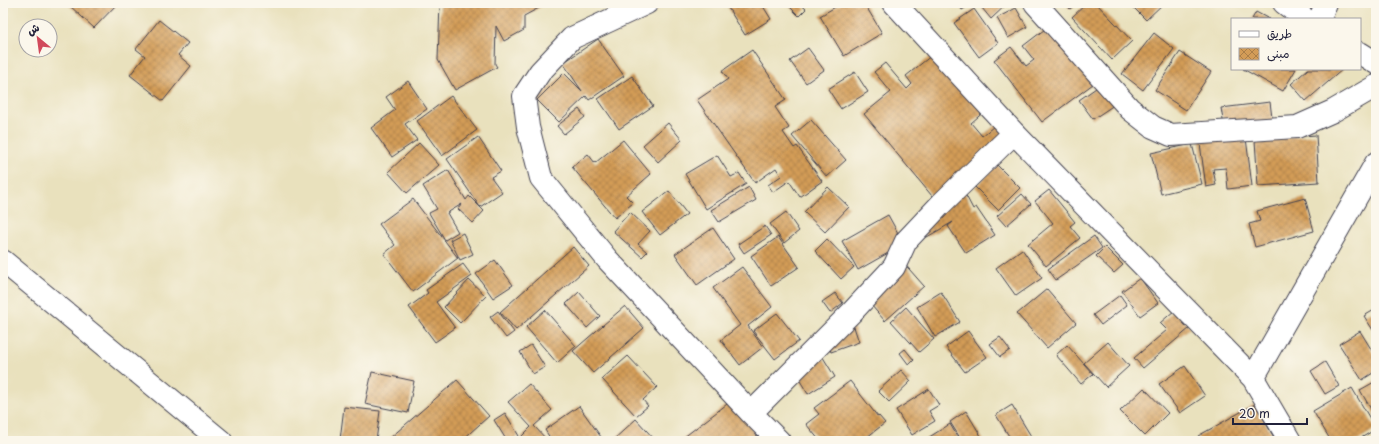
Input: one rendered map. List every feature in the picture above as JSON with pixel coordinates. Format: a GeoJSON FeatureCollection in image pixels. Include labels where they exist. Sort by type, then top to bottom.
{"type":"FeatureCollection","features":[{"type":"Feature","properties":{"kind":"street"},"geometry":{"type":"LineString","coordinates":[[647,3],[572,38],[540,72],[524,96],[528,128],[541,178],[607,259],[779,441]]}},
{"type":"Feature","properties":{"kind":"street"},"geometry":{"type":"LineString","coordinates":[[894,3],[1014,133],[1253,378],[1290,441]]}},
{"type":"Feature","properties":{"kind":"street"},"geometry":{"type":"LineString","coordinates":[[1035,3],[1130,109],[1153,127],[1171,135],[1296,127],[1333,111],[1376,86]]}},
{"type":"Feature","properties":{"kind":"street"},"geometry":{"type":"LineString","coordinates":[[1284,3],[1304,18]]}},
{"type":"Feature","properties":{"kind":"street"},"geometry":{"type":"LineString","coordinates":[[1320,18],[1326,3]]}},
{"type":"Feature","properties":{"kind":"street"},"geometry":{"type":"LineString","coordinates":[[1361,54],[1376,63]]}},
{"type":"Feature","properties":{"kind":"street"},"geometry":{"type":"LineString","coordinates":[[751,413],[846,318],[894,267],[906,241],[941,204],[1014,133]]}},
{"type":"Feature","properties":{"kind":"street"},"geometry":{"type":"LineString","coordinates":[[1253,378],[1376,163]]}},
{"type":"Feature","properties":{"kind":"street"},"geometry":{"type":"LineString","coordinates":[[3,261],[221,441]]}},
{"type":"Feature","properties":{"kind":"building"},"geometry":{"type":"Polygon","coordinates":[[[71,3],[118,3],[94,28],[69,5],[71,3]]]}},
{"type":"Feature","properties":{"kind":"building"},"geometry":{"type":"Polygon","coordinates":[[[440,3],[548,3],[524,16],[524,30],[504,41],[496,26],[495,64],[497,67],[455,90],[438,60],[440,3]]]}},
{"type":"Feature","properties":{"kind":"building"},"geometry":{"type":"Polygon","coordinates":[[[725,3],[761,3],[771,19],[745,35],[725,3]]]}},
{"type":"Feature","properties":{"kind":"building"},"geometry":{"type":"Polygon","coordinates":[[[786,3],[799,3],[806,9],[799,16],[786,3]]]}},
{"type":"Feature","properties":{"kind":"building"},"geometry":{"type":"Polygon","coordinates":[[[842,3],[864,3],[882,33],[844,56],[820,16],[842,3]]]}},
{"type":"Feature","properties":{"kind":"building"},"geometry":{"type":"Polygon","coordinates":[[[958,3],[973,3],[962,10],[958,3]]]}},
{"type":"Feature","properties":{"kind":"building"},"geometry":{"type":"Polygon","coordinates":[[[988,3],[1008,3],[991,19],[982,8],[988,3]]]}},
{"type":"Feature","properties":{"kind":"building"},"geometry":{"type":"Polygon","coordinates":[[[1065,3],[1077,3],[1070,9],[1065,3]]]}},
{"type":"Feature","properties":{"kind":"building"},"geometry":{"type":"Polygon","coordinates":[[[1087,3],[1096,3],[1132,41],[1112,60],[1072,17],[1087,3]]]}},
{"type":"Feature","properties":{"kind":"building"},"geometry":{"type":"Polygon","coordinates":[[[1129,3],[1164,3],[1146,20],[1129,3]]]}},
{"type":"Feature","properties":{"kind":"building"},"geometry":{"type":"Polygon","coordinates":[[[1367,3],[1376,3],[1376,9],[1367,3]]]}},
{"type":"Feature","properties":{"kind":"building"},"geometry":{"type":"Polygon","coordinates":[[[1016,8],[1027,27],[1008,38],[997,18],[1016,8]]]}},
{"type":"Feature","properties":{"kind":"building"},"geometry":{"type":"Polygon","coordinates":[[[974,9],[998,43],[979,57],[954,23],[974,9]]]}},
{"type":"Feature","properties":{"kind":"building"},"geometry":{"type":"Polygon","coordinates":[[[1256,12],[1267,18],[1253,18],[1256,12]]]}},
{"type":"Feature","properties":{"kind":"building"},"geometry":{"type":"Polygon","coordinates":[[[159,20],[188,43],[178,55],[191,66],[163,101],[130,75],[145,56],[136,49],[159,20]]]}},
{"type":"Feature","properties":{"kind":"building"},"geometry":{"type":"Polygon","coordinates":[[[1053,23],[1101,78],[1042,122],[994,60],[1011,47],[1026,66],[1034,60],[1023,46],[1053,23]]]}},
{"type":"Feature","properties":{"kind":"building"},"geometry":{"type":"Polygon","coordinates":[[[1154,33],[1174,49],[1143,90],[1122,74],[1154,33]]]}},
{"type":"Feature","properties":{"kind":"building"},"geometry":{"type":"Polygon","coordinates":[[[598,39],[624,76],[589,100],[586,96],[559,122],[537,100],[564,73],[582,91],[563,63],[598,39]]]}},
{"type":"Feature","properties":{"kind":"building"},"geometry":{"type":"Polygon","coordinates":[[[808,48],[824,70],[806,83],[790,61],[808,48]]]}},
{"type":"Feature","properties":{"kind":"building"},"geometry":{"type":"Polygon","coordinates":[[[752,50],[786,100],[775,107],[789,128],[783,132],[794,148],[797,146],[822,181],[800,197],[789,181],[773,192],[768,185],[781,176],[776,168],[755,183],[697,100],[728,79],[722,71],[752,50]]]}},
{"type":"Feature","properties":{"kind":"building"},"geometry":{"type":"Polygon","coordinates":[[[937,51],[986,110],[971,123],[982,136],[999,122],[1007,131],[937,202],[864,114],[891,92],[874,72],[885,63],[907,89],[912,84],[906,76],[937,51]]]}},
{"type":"Feature","properties":{"kind":"building"},"geometry":{"type":"Polygon","coordinates":[[[1180,52],[1211,72],[1186,110],[1155,90],[1180,52]]]}},
{"type":"Feature","properties":{"kind":"building"},"geometry":{"type":"Polygon","coordinates":[[[1245,70],[1295,70],[1283,91],[1245,70]]]}},
{"type":"Feature","properties":{"kind":"building"},"geometry":{"type":"Polygon","coordinates":[[[1307,70],[1342,70],[1306,101],[1291,84],[1307,70]]]}},
{"type":"Feature","properties":{"kind":"building"},"geometry":{"type":"Polygon","coordinates":[[[855,72],[868,92],[841,109],[828,89],[855,72]]]}},
{"type":"Feature","properties":{"kind":"building"},"geometry":{"type":"Polygon","coordinates":[[[632,76],[653,106],[619,129],[598,99],[632,76]]]}},
{"type":"Feature","properties":{"kind":"building"},"geometry":{"type":"Polygon","coordinates":[[[408,81],[427,109],[405,124],[417,140],[392,157],[371,128],[395,110],[386,97],[408,81]]]}},
{"type":"Feature","properties":{"kind":"building"},"geometry":{"type":"Polygon","coordinates":[[[1106,81],[1120,101],[1093,119],[1079,100],[1106,81]]]}},
{"type":"Feature","properties":{"kind":"building"},"geometry":{"type":"Polygon","coordinates":[[[451,96],[477,130],[442,156],[417,121],[451,96]]]}},
{"type":"Feature","properties":{"kind":"building"},"geometry":{"type":"Polygon","coordinates":[[[1270,102],[1273,126],[1245,130],[1252,186],[1228,189],[1226,168],[1213,169],[1216,185],[1206,187],[1198,129],[1224,126],[1221,108],[1270,102]]]}},
{"type":"Feature","properties":{"kind":"building"},"geometry":{"type":"Polygon","coordinates":[[[579,109],[585,117],[564,134],[557,126],[579,109]]]}},
{"type":"Feature","properties":{"kind":"building"},"geometry":{"type":"Polygon","coordinates":[[[811,120],[846,160],[827,177],[792,136],[811,120]]]}},
{"type":"Feature","properties":{"kind":"building"},"geometry":{"type":"Polygon","coordinates":[[[668,123],[682,140],[658,162],[643,145],[668,123]]]}},
{"type":"Feature","properties":{"kind":"building"},"geometry":{"type":"Polygon","coordinates":[[[1316,135],[1319,182],[1258,186],[1255,140],[1316,135]]]}},
{"type":"Feature","properties":{"kind":"building"},"geometry":{"type":"Polygon","coordinates":[[[478,137],[501,171],[491,177],[502,192],[480,207],[447,159],[478,137]]]}},
{"type":"Feature","properties":{"kind":"building"},"geometry":{"type":"Polygon","coordinates":[[[623,140],[651,174],[626,196],[633,203],[615,218],[572,167],[588,154],[595,163],[623,140]]]}},
{"type":"Feature","properties":{"kind":"building"},"geometry":{"type":"Polygon","coordinates":[[[419,143],[439,165],[407,193],[388,172],[419,143]]]}},
{"type":"Feature","properties":{"kind":"building"},"geometry":{"type":"Polygon","coordinates":[[[1192,144],[1202,184],[1161,194],[1151,153],[1192,144]]]}},
{"type":"Feature","properties":{"kind":"building"},"geometry":{"type":"Polygon","coordinates":[[[717,155],[731,177],[739,173],[746,184],[706,209],[685,174],[717,155]]]}},
{"type":"Feature","properties":{"kind":"building"},"geometry":{"type":"Polygon","coordinates":[[[997,165],[1020,188],[998,210],[975,187],[997,165]]]}},
{"type":"Feature","properties":{"kind":"building"},"geometry":{"type":"Polygon","coordinates":[[[448,170],[466,200],[469,196],[484,211],[473,223],[458,209],[462,204],[447,213],[458,232],[445,240],[429,213],[437,209],[423,186],[448,170]]]}},
{"type":"Feature","properties":{"kind":"building"},"geometry":{"type":"Polygon","coordinates":[[[749,187],[756,200],[719,222],[711,210],[749,187]]]}},
{"type":"Feature","properties":{"kind":"building"},"geometry":{"type":"Polygon","coordinates":[[[828,187],[849,207],[825,232],[804,212],[828,187]]]}},
{"type":"Feature","properties":{"kind":"building"},"geometry":{"type":"Polygon","coordinates":[[[963,190],[973,209],[976,207],[995,235],[966,253],[948,226],[953,222],[927,237],[916,218],[963,190]]]}},
{"type":"Feature","properties":{"kind":"building"},"geometry":{"type":"Polygon","coordinates":[[[1049,190],[1075,222],[1070,226],[1080,238],[1046,266],[1028,244],[1053,223],[1035,201],[1049,190]]]}},
{"type":"Feature","properties":{"kind":"building"},"geometry":{"type":"Polygon","coordinates":[[[669,191],[687,214],[660,235],[642,212],[669,191]]]}},
{"type":"Feature","properties":{"kind":"building"},"geometry":{"type":"Polygon","coordinates":[[[1022,194],[1031,204],[1006,226],[997,216],[1022,194]]]}},
{"type":"Feature","properties":{"kind":"building"},"geometry":{"type":"Polygon","coordinates":[[[1305,198],[1314,231],[1255,247],[1249,224],[1260,221],[1257,211],[1305,198]]]}},
{"type":"Feature","properties":{"kind":"building"},"geometry":{"type":"Polygon","coordinates":[[[413,199],[458,258],[413,292],[384,254],[395,245],[379,224],[413,199]]]}},
{"type":"Feature","properties":{"kind":"building"},"geometry":{"type":"Polygon","coordinates":[[[630,212],[650,231],[638,244],[647,252],[642,257],[613,231],[630,212]]]}},
{"type":"Feature","properties":{"kind":"building"},"geometry":{"type":"Polygon","coordinates":[[[786,212],[799,231],[784,243],[770,224],[786,212]]]}},
{"type":"Feature","properties":{"kind":"building"},"geometry":{"type":"Polygon","coordinates":[[[888,215],[904,244],[858,270],[842,241],[888,215]]]}},
{"type":"Feature","properties":{"kind":"building"},"geometry":{"type":"Polygon","coordinates":[[[765,226],[771,235],[744,253],[738,244],[765,226]]]}},
{"type":"Feature","properties":{"kind":"building"},"geometry":{"type":"Polygon","coordinates":[[[713,228],[734,259],[697,285],[675,254],[713,228]]]}},
{"type":"Feature","properties":{"kind":"building"},"geometry":{"type":"Polygon","coordinates":[[[463,233],[473,254],[460,260],[450,240],[463,233]]]}},
{"type":"Feature","properties":{"kind":"building"},"geometry":{"type":"Polygon","coordinates":[[[1094,236],[1102,248],[1056,280],[1048,269],[1094,236]]]}},
{"type":"Feature","properties":{"kind":"building"},"geometry":{"type":"Polygon","coordinates":[[[778,237],[799,267],[771,286],[751,256],[778,237]]]}},
{"type":"Feature","properties":{"kind":"building"},"geometry":{"type":"Polygon","coordinates":[[[827,239],[854,267],[841,279],[815,251],[827,239]]]}},
{"type":"Feature","properties":{"kind":"building"},"geometry":{"type":"Polygon","coordinates":[[[573,247],[589,266],[516,330],[500,312],[573,247]]]}},
{"type":"Feature","properties":{"kind":"building"},"geometry":{"type":"Polygon","coordinates":[[[1105,247],[1123,265],[1114,273],[1096,256],[1105,247]]]}},
{"type":"Feature","properties":{"kind":"building"},"geometry":{"type":"Polygon","coordinates":[[[1022,249],[1042,278],[1016,296],[996,268],[1022,249]]]}},
{"type":"Feature","properties":{"kind":"building"},"geometry":{"type":"Polygon","coordinates":[[[495,260],[513,285],[493,298],[476,274],[495,260]]]}},
{"type":"Feature","properties":{"kind":"building"},"geometry":{"type":"Polygon","coordinates":[[[902,261],[924,286],[885,321],[863,296],[902,261]]]}},
{"type":"Feature","properties":{"kind":"building"},"geometry":{"type":"Polygon","coordinates":[[[463,264],[472,276],[436,302],[455,328],[435,342],[409,307],[428,293],[426,290],[463,264]]]}},
{"type":"Feature","properties":{"kind":"building"},"geometry":{"type":"Polygon","coordinates":[[[742,267],[772,307],[748,326],[763,347],[740,365],[721,340],[740,325],[713,288],[742,267]]]}},
{"type":"Feature","properties":{"kind":"building"},"geometry":{"type":"Polygon","coordinates":[[[1140,278],[1158,303],[1140,316],[1122,291],[1140,278]]]}},
{"type":"Feature","properties":{"kind":"building"},"geometry":{"type":"Polygon","coordinates":[[[469,280],[486,296],[460,323],[444,307],[469,280]]]}},
{"type":"Feature","properties":{"kind":"building"},"geometry":{"type":"Polygon","coordinates":[[[1047,289],[1076,323],[1047,348],[1017,314],[1047,289]]]}},
{"type":"Feature","properties":{"kind":"building"},"geometry":{"type":"Polygon","coordinates":[[[579,292],[600,316],[587,328],[566,304],[579,292]]]}},
{"type":"Feature","properties":{"kind":"building"},"geometry":{"type":"Polygon","coordinates":[[[941,292],[960,322],[935,337],[917,307],[941,292]]]}},
{"type":"Feature","properties":{"kind":"building"},"geometry":{"type":"Polygon","coordinates":[[[835,293],[843,303],[830,313],[822,302],[835,293]]]}},
{"type":"Feature","properties":{"kind":"building"},"geometry":{"type":"Polygon","coordinates":[[[1120,295],[1127,305],[1101,325],[1093,315],[1120,295]]]}},
{"type":"Feature","properties":{"kind":"building"},"geometry":{"type":"Polygon","coordinates":[[[625,306],[644,328],[593,373],[573,351],[625,306]]]}},
{"type":"Feature","properties":{"kind":"building"},"geometry":{"type":"Polygon","coordinates":[[[906,307],[934,339],[919,352],[891,321],[906,307]]]}},
{"type":"Feature","properties":{"kind":"building"},"geometry":{"type":"Polygon","coordinates":[[[1376,309],[1376,328],[1373,330],[1364,316],[1376,309]]]}},
{"type":"Feature","properties":{"kind":"building"},"geometry":{"type":"Polygon","coordinates":[[[545,310],[576,346],[557,363],[526,327],[545,310]]]}},
{"type":"Feature","properties":{"kind":"building"},"geometry":{"type":"Polygon","coordinates":[[[1175,310],[1190,328],[1143,368],[1134,358],[1167,330],[1160,323],[1175,310]]]}},
{"type":"Feature","properties":{"kind":"building"},"geometry":{"type":"Polygon","coordinates":[[[498,311],[514,332],[506,338],[490,317],[498,311]]]}},
{"type":"Feature","properties":{"kind":"building"},"geometry":{"type":"Polygon","coordinates":[[[777,313],[799,341],[775,359],[753,331],[777,313]]]}},
{"type":"Feature","properties":{"kind":"building"},"geometry":{"type":"Polygon","coordinates":[[[854,327],[859,342],[831,352],[826,338],[854,327]]]}},
{"type":"Feature","properties":{"kind":"building"},"geometry":{"type":"Polygon","coordinates":[[[968,331],[987,357],[965,372],[946,347],[968,331]]]}},
{"type":"Feature","properties":{"kind":"building"},"geometry":{"type":"Polygon","coordinates":[[[1360,331],[1376,357],[1376,371],[1362,380],[1339,344],[1360,331]]]}},
{"type":"Feature","properties":{"kind":"building"},"geometry":{"type":"Polygon","coordinates":[[[1000,337],[1010,350],[1000,357],[990,344],[1000,337]]]}},
{"type":"Feature","properties":{"kind":"building"},"geometry":{"type":"Polygon","coordinates":[[[1108,342],[1129,366],[1106,387],[1084,363],[1108,342]]]}},
{"type":"Feature","properties":{"kind":"building"},"geometry":{"type":"Polygon","coordinates":[[[531,345],[545,367],[533,374],[520,352],[531,345]]]}},
{"type":"Feature","properties":{"kind":"building"},"geometry":{"type":"Polygon","coordinates":[[[1067,345],[1093,374],[1081,384],[1056,355],[1067,345]]]}},
{"type":"Feature","properties":{"kind":"building"},"geometry":{"type":"Polygon","coordinates":[[[905,349],[914,360],[909,365],[900,353],[905,349]]]}},
{"type":"Feature","properties":{"kind":"building"},"geometry":{"type":"Polygon","coordinates":[[[821,354],[835,377],[808,394],[794,371],[821,354]]]}},
{"type":"Feature","properties":{"kind":"building"},"geometry":{"type":"Polygon","coordinates":[[[628,356],[657,387],[643,400],[648,406],[636,416],[602,379],[628,356]]]}},
{"type":"Feature","properties":{"kind":"building"},"geometry":{"type":"Polygon","coordinates":[[[1325,362],[1339,386],[1325,394],[1311,371],[1325,362]]]}},
{"type":"Feature","properties":{"kind":"building"},"geometry":{"type":"Polygon","coordinates":[[[1185,366],[1205,396],[1180,413],[1159,384],[1185,366]]]}},
{"type":"Feature","properties":{"kind":"building"},"geometry":{"type":"Polygon","coordinates":[[[901,370],[911,381],[889,402],[878,391],[901,370]]]}},
{"type":"Feature","properties":{"kind":"building"},"geometry":{"type":"Polygon","coordinates":[[[372,372],[414,381],[408,413],[365,404],[372,372]]]}},
{"type":"Feature","properties":{"kind":"building"},"geometry":{"type":"Polygon","coordinates":[[[457,380],[489,416],[461,441],[393,441],[390,438],[457,380]]]}},
{"type":"Feature","properties":{"kind":"building"},"geometry":{"type":"Polygon","coordinates":[[[850,381],[878,417],[879,416],[885,423],[862,441],[820,441],[806,424],[819,414],[814,408],[850,381]]]}},
{"type":"Feature","properties":{"kind":"building"},"geometry":{"type":"Polygon","coordinates":[[[1376,381],[1376,418],[1360,390],[1376,381]]]}},
{"type":"Feature","properties":{"kind":"building"},"geometry":{"type":"Polygon","coordinates":[[[529,384],[552,410],[534,426],[548,441],[525,441],[521,437],[531,427],[508,402],[529,384]]]}},
{"type":"Feature","properties":{"kind":"building"},"geometry":{"type":"Polygon","coordinates":[[[1144,388],[1168,413],[1145,436],[1120,411],[1144,388]]]}},
{"type":"Feature","properties":{"kind":"building"},"geometry":{"type":"Polygon","coordinates":[[[1352,388],[1376,429],[1356,441],[1331,441],[1313,411],[1352,388]]]}},
{"type":"Feature","properties":{"kind":"building"},"geometry":{"type":"Polygon","coordinates":[[[929,389],[939,405],[929,411],[935,421],[912,435],[896,410],[929,389]]]}},
{"type":"Feature","properties":{"kind":"building"},"geometry":{"type":"Polygon","coordinates":[[[731,401],[761,441],[679,441],[731,401]]]}},
{"type":"Feature","properties":{"kind":"building"},"geometry":{"type":"Polygon","coordinates":[[[1255,404],[1276,441],[1200,441],[1198,436],[1255,404]]]}},
{"type":"Feature","properties":{"kind":"building"},"geometry":{"type":"Polygon","coordinates":[[[1012,405],[1034,441],[1012,441],[996,415],[1012,405]]]}},
{"type":"Feature","properties":{"kind":"building"},"geometry":{"type":"Polygon","coordinates":[[[579,406],[601,437],[595,441],[552,441],[545,430],[579,406]]]}},
{"type":"Feature","properties":{"kind":"building"},"geometry":{"type":"Polygon","coordinates":[[[344,407],[380,411],[376,441],[340,440],[344,407]]]}},
{"type":"Feature","properties":{"kind":"building"},"geometry":{"type":"Polygon","coordinates":[[[966,411],[984,441],[962,441],[950,422],[966,411]]]}},
{"type":"Feature","properties":{"kind":"building"},"geometry":{"type":"Polygon","coordinates":[[[505,413],[519,436],[510,441],[507,441],[494,420],[505,413]]]}},
{"type":"Feature","properties":{"kind":"building"},"geometry":{"type":"Polygon","coordinates":[[[636,419],[656,441],[612,441],[636,419]]]}},
{"type":"Feature","properties":{"kind":"building"},"geometry":{"type":"Polygon","coordinates":[[[950,424],[960,441],[923,441],[950,424]]]}}]}
